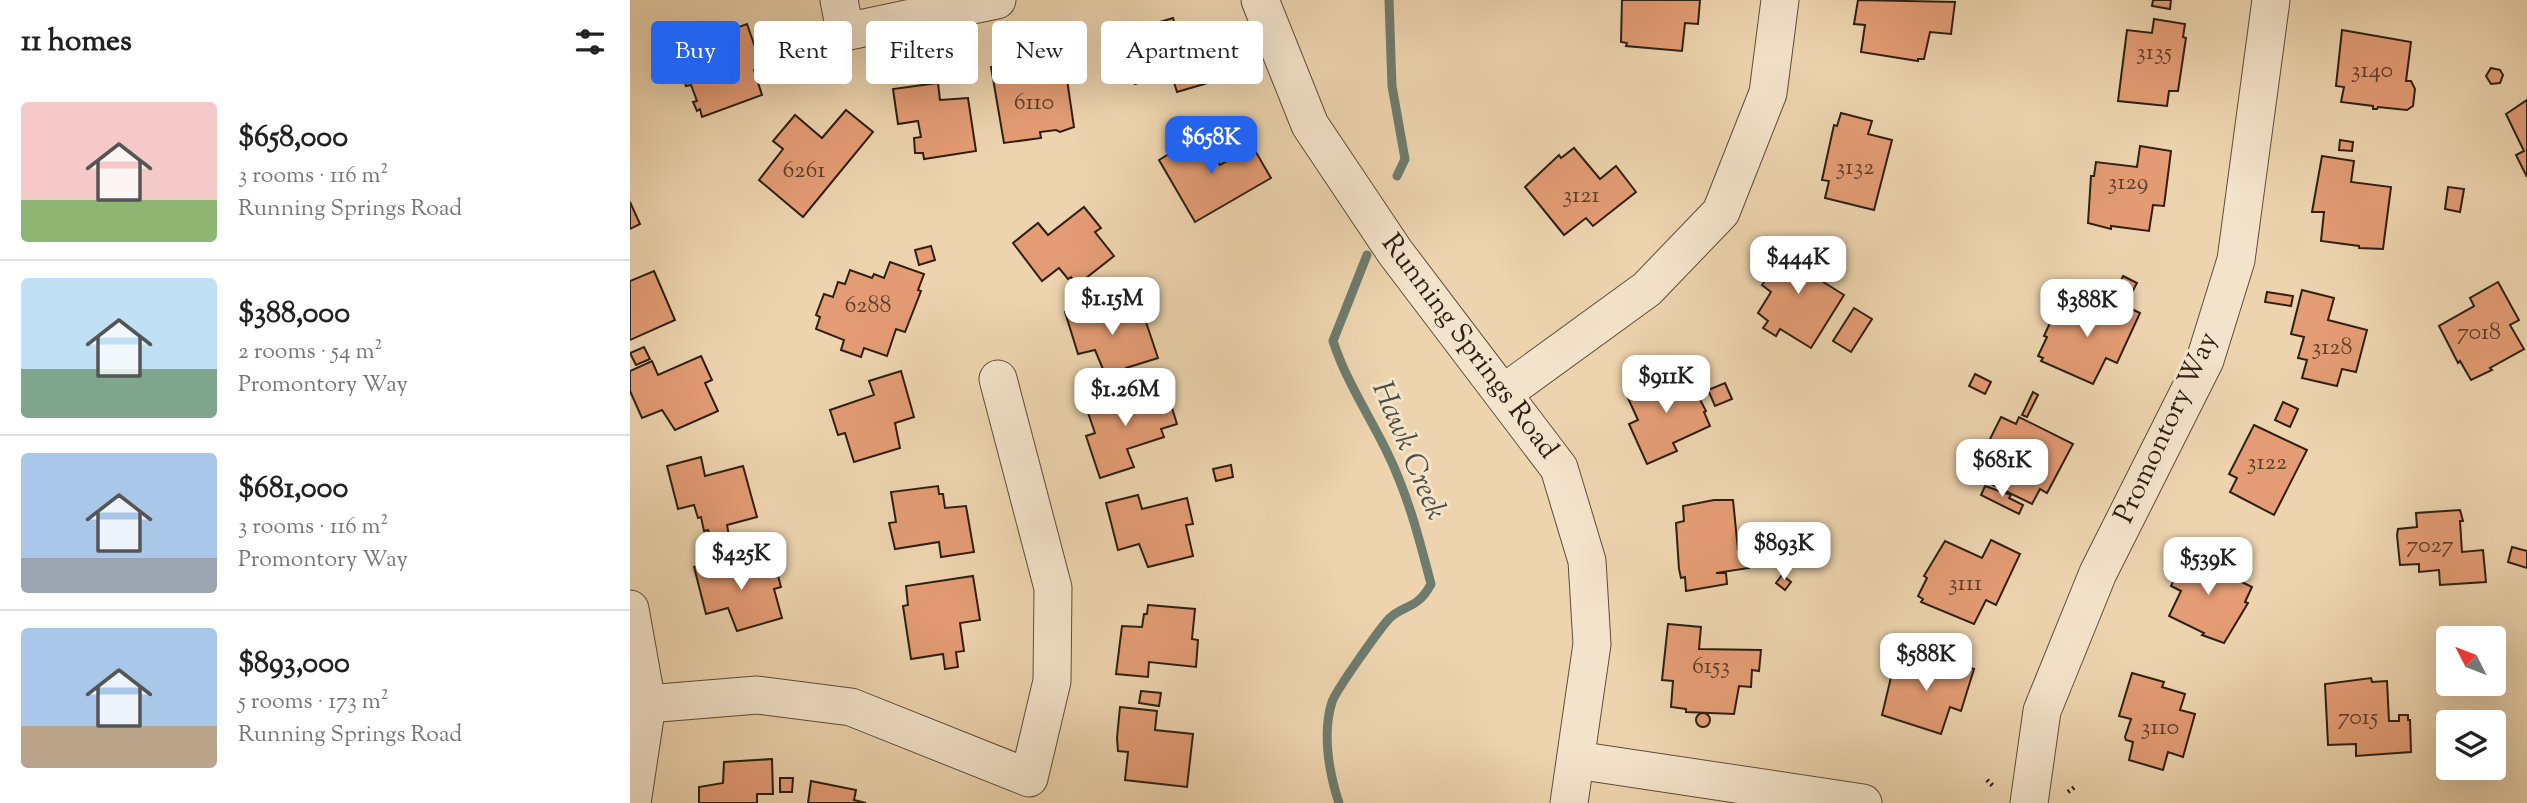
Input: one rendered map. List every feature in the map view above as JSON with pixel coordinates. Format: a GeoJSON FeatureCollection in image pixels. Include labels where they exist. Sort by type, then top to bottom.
{"type":"FeatureCollection","features":[{"type":"Feature","properties":{"kind":"street"},"geometry":{"type":"LineString","coordinates":[[839,0],[845,32],[997,0]]}},
{"type":"Feature","properties":{"kind":"street","name":"Running Springs Road"},"geometry":{"type":"LineString","coordinates":[[1260,0],[1310,125],[1395,251],[1559,468],[1587,562],[1592,644],[1569,803]]}},
{"type":"Feature","properties":{"kind":"street"},"geometry":{"type":"LineString","coordinates":[[1504,393],[1647,289],[1721,212],[1769,93],[1780,0]]}},
{"type":"Feature","properties":{"kind":"street","name":"Promontory Way"},"geometry":{"type":"LineString","coordinates":[[2029,803],[2042,711],[2098,573],[2205,360],[2236,260],[2271,0]]}},
{"type":"Feature","properties":{"kind":"street"},"geometry":{"type":"LineString","coordinates":[[648,704],[757,695],[851,707],[1029,778],[1052,681],[1053,588],[998,379]]}},
{"type":"Feature","properties":{"kind":"street"},"geometry":{"type":"LineString","coordinates":[[630,609],[648,704],[632,803]]}},
{"type":"Feature","properties":{"kind":"street"},"geometry":{"type":"LineString","coordinates":[[1576,760],[1864,803]]}},
{"type":"Feature","properties":{"kind":"path"},"geometry":{"type":"LineString","coordinates":[[1987,780],[1993,786]]}},
{"type":"Feature","properties":{"kind":"path"},"geometry":{"type":"LineString","coordinates":[[2068,792],[2076,786]]}},
{"type":"Feature","properties":{"kind":"building"},"geometry":{"type":"Polygon","coordinates":[[[1622,0],[1700,0],[1698,24],[1685,23],[1682,51],[1626,46],[1627,43],[1621,42],[1622,0]]]}},
{"type":"Feature","properties":{"kind":"building"},"geometry":{"type":"Polygon","coordinates":[[[1858,0],[1955,2],[1951,34],[1930,32],[1924,59],[1918,61],[1861,52],[1865,25],[1854,24],[1858,0]]]}},
{"type":"Feature","properties":{"kind":"building"},"geometry":{"type":"Polygon","coordinates":[[[2153,0],[2171,0],[2170,9],[2152,6],[2153,0]]]}},
{"type":"Feature","properties":{"kind":"building"},"geometry":{"type":"Polygon","coordinates":[[[2154,19],[2185,24],[2183,37],[2186,38],[2178,91],[2169,91],[2167,106],[2118,101],[2127,30],[2152,33],[2154,19]]]}},
{"type":"Feature","properties":{"kind":"building"},"geometry":{"type":"Polygon","coordinates":[[[747,24],[754,44],[754,84],[758,84],[762,95],[702,117],[700,109],[697,111],[693,102],[697,101],[691,85],[685,84],[740,84],[740,27],[747,24]]]}},
{"type":"Feature","properties":{"kind":"building"},"geometry":{"type":"Polygon","coordinates":[[[2342,30],[2411,42],[2406,81],[2411,81],[2415,89],[2413,106],[2407,110],[2378,107],[2373,109],[2373,106],[2341,102],[2344,87],[2336,86],[2342,30]]]}},
{"type":"Feature","properties":{"kind":"building"},"geometry":{"type":"Polygon","coordinates":[[[2491,68],[2500,70],[2503,75],[2500,83],[2491,84],[2486,76],[2491,68]]]}},
{"type":"Feature","properties":{"kind":"building"},"geometry":{"type":"Polygon","coordinates":[[[938,84],[940,100],[968,98],[976,151],[924,159],[923,153],[915,153],[914,138],[921,137],[918,121],[898,124],[893,89],[938,84]]]}},
{"type":"Feature","properties":{"kind":"building"},"geometry":{"type":"Polygon","coordinates":[[[994,84],[1068,84],[1074,127],[1060,132],[1040,132],[1041,138],[1004,143],[994,84]]]}},
{"type":"Feature","properties":{"kind":"building"},"geometry":{"type":"Polygon","coordinates":[[[1174,84],[1204,84],[1177,92],[1174,84]]]}},
{"type":"Feature","properties":{"kind":"building"},"geometry":{"type":"Polygon","coordinates":[[[2527,100],[2527,177],[2516,155],[2524,151],[2506,114],[2527,100]]]}},
{"type":"Feature","properties":{"kind":"building"},"geometry":{"type":"Polygon","coordinates":[[[846,110],[873,132],[803,217],[759,180],[783,149],[773,141],[795,115],[822,138],[846,110]]]}},
{"type":"Feature","properties":{"kind":"building"},"geometry":{"type":"Polygon","coordinates":[[[1841,113],[1872,121],[1868,134],[1892,140],[1874,210],[1825,198],[1829,181],[1822,180],[1834,125],[1837,126],[1841,113]]]}},
{"type":"Feature","properties":{"kind":"building"},"geometry":{"type":"Polygon","coordinates":[[[1202,134],[1220,165],[1253,147],[1271,178],[1195,222],[1159,160],[1202,134]]]}},
{"type":"Feature","properties":{"kind":"building"},"geometry":{"type":"Polygon","coordinates":[[[2340,140],[2353,142],[2352,151],[2339,150],[2340,140]]]}},
{"type":"Feature","properties":{"kind":"building"},"geometry":{"type":"Polygon","coordinates":[[[2140,146],[2171,151],[2164,206],[2153,205],[2149,231],[2111,226],[2111,229],[2088,223],[2091,176],[2094,176],[2096,162],[2137,167],[2140,146]]]}},
{"type":"Feature","properties":{"kind":"building"},"geometry":{"type":"Polygon","coordinates":[[[1574,148],[1600,179],[1616,166],[1636,192],[1593,226],[1586,218],[1564,235],[1525,187],[1559,155],[1561,158],[1574,148]]]}},
{"type":"Feature","properties":{"kind":"building"},"geometry":{"type":"Polygon","coordinates":[[[2322,156],[2354,161],[2351,182],[2391,187],[2383,249],[2321,241],[2324,212],[2312,212],[2322,156]]]}},
{"type":"Feature","properties":{"kind":"building"},"geometry":{"type":"Polygon","coordinates":[[[2448,187],[2464,189],[2460,212],[2445,209],[2448,187]]]}},
{"type":"Feature","properties":{"kind":"building"},"geometry":{"type":"Polygon","coordinates":[[[630,202],[640,224],[630,229],[630,202]]]}},
{"type":"Feature","properties":{"kind":"building"},"geometry":{"type":"Polygon","coordinates":[[[1084,207],[1101,228],[1095,232],[1114,256],[1077,285],[1059,268],[1042,281],[1013,243],[1038,223],[1048,235],[1084,207]]]}},
{"type":"Feature","properties":{"kind":"building"},"geometry":{"type":"Polygon","coordinates":[[[1793,238],[1821,255],[1809,273],[1844,295],[1811,348],[1780,329],[1776,336],[1763,328],[1768,321],[1758,313],[1771,292],[1762,285],[1793,238]]]}},
{"type":"Feature","properties":{"kind":"building"},"geometry":{"type":"Polygon","coordinates":[[[931,246],[935,260],[919,265],[915,250],[931,246]]]}},
{"type":"Feature","properties":{"kind":"building"},"geometry":{"type":"Polygon","coordinates":[[[890,262],[924,274],[918,290],[921,291],[905,332],[896,329],[887,356],[864,348],[861,357],[841,350],[844,340],[816,329],[820,317],[816,315],[824,294],[833,297],[838,282],[845,284],[850,270],[872,278],[874,274],[884,278],[890,262]]]}},
{"type":"Feature","properties":{"kind":"building"},"geometry":{"type":"Polygon","coordinates":[[[654,271],[675,320],[630,340],[630,281],[654,271]]]}},
{"type":"Feature","properties":{"kind":"building"},"geometry":{"type":"Polygon","coordinates":[[[2123,276],[2137,283],[2129,298],[2116,291],[2123,276]]]}},
{"type":"Feature","properties":{"kind":"building"},"geometry":{"type":"Polygon","coordinates":[[[2498,282],[2519,320],[2510,325],[2524,349],[2471,380],[2460,361],[2458,363],[2439,326],[2474,306],[2470,298],[2498,282]]]}},
{"type":"Feature","properties":{"kind":"building"},"geometry":{"type":"Polygon","coordinates":[[[2302,290],[2334,298],[2328,320],[2367,330],[2356,372],[2342,369],[2337,386],[2302,378],[2307,360],[2298,358],[2304,337],[2291,334],[2302,290]]]}},
{"type":"Feature","properties":{"kind":"building"},"geometry":{"type":"Polygon","coordinates":[[[2267,292],[2293,296],[2291,306],[2265,302],[2267,292]]]}},
{"type":"Feature","properties":{"kind":"building"},"geometry":{"type":"Polygon","coordinates":[[[2111,299],[2140,313],[2117,363],[2106,358],[2093,384],[2041,361],[2043,358],[2038,356],[2047,337],[2044,336],[2055,312],[2058,314],[2066,300],[2102,317],[2111,299]]]}},
{"type":"Feature","properties":{"kind":"building"},"geometry":{"type":"Polygon","coordinates":[[[1108,300],[1114,316],[1141,307],[1158,358],[1126,368],[1130,380],[1116,384],[1113,372],[1105,374],[1095,350],[1078,354],[1065,312],[1108,300]]]}},
{"type":"Feature","properties":{"kind":"building"},"geometry":{"type":"Polygon","coordinates":[[[1854,308],[1872,319],[1851,352],[1833,341],[1854,308]]]}},
{"type":"Feature","properties":{"kind":"building"},"geometry":{"type":"Polygon","coordinates":[[[644,347],[650,359],[636,365],[630,353],[644,347]]]}},
{"type":"Feature","properties":{"kind":"building"},"geometry":{"type":"Polygon","coordinates":[[[701,356],[712,380],[705,383],[718,411],[675,430],[662,410],[642,418],[630,391],[630,371],[652,361],[658,375],[701,356]]]}},
{"type":"Feature","properties":{"kind":"building"},"geometry":{"type":"Polygon","coordinates":[[[1684,369],[1706,411],[1704,412],[1710,426],[1673,443],[1677,451],[1647,464],[1629,424],[1638,420],[1627,396],[1684,369]]]}},
{"type":"Feature","properties":{"kind":"building"},"geometry":{"type":"Polygon","coordinates":[[[901,371],[914,417],[895,423],[900,448],[854,462],[845,433],[838,435],[830,410],[874,395],[869,381],[901,371]]]}},
{"type":"Feature","properties":{"kind":"building"},"geometry":{"type":"Polygon","coordinates":[[[1975,374],[1991,382],[1985,394],[1969,386],[1975,374]]]}},
{"type":"Feature","properties":{"kind":"building"},"geometry":{"type":"Polygon","coordinates":[[[1725,383],[1732,399],[1715,406],[1708,390],[1725,383]]]}},
{"type":"Feature","properties":{"kind":"building"},"geometry":{"type":"Polygon","coordinates":[[[1147,387],[1152,402],[1164,398],[1168,410],[1172,408],[1177,424],[1161,429],[1164,437],[1127,449],[1134,467],[1100,478],[1086,436],[1095,433],[1086,407],[1147,387]]]}},
{"type":"Feature","properties":{"kind":"building"},"geometry":{"type":"Polygon","coordinates":[[[2033,392],[2038,395],[2027,417],[2022,415],[2033,392]]]}},
{"type":"Feature","properties":{"kind":"building"},"geometry":{"type":"Polygon","coordinates":[[[2283,402],[2298,409],[2290,427],[2275,420],[2283,402]]]}},
{"type":"Feature","properties":{"kind":"building"},"geometry":{"type":"Polygon","coordinates":[[[2001,417],[2016,424],[2019,417],[2073,444],[2047,493],[2040,489],[2032,504],[1987,482],[2000,456],[1987,450],[1988,443],[2001,417]]]}},
{"type":"Feature","properties":{"kind":"building"},"geometry":{"type":"Polygon","coordinates":[[[2254,425],[2307,450],[2274,515],[2230,492],[2237,478],[2229,474],[2254,425]]]}},
{"type":"Feature","properties":{"kind":"building"},"geometry":{"type":"Polygon","coordinates":[[[701,457],[705,476],[743,466],[757,517],[727,525],[729,536],[711,541],[694,505],[678,509],[667,466],[701,457]]]}},
{"type":"Feature","properties":{"kind":"building"},"geometry":{"type":"Polygon","coordinates":[[[1231,465],[1233,477],[1216,481],[1213,469],[1231,465]]]}},
{"type":"Feature","properties":{"kind":"building"},"geometry":{"type":"Polygon","coordinates":[[[938,486],[939,494],[943,494],[945,508],[966,506],[974,552],[941,557],[939,542],[895,549],[889,523],[896,522],[891,492],[938,486]]]}},
{"type":"Feature","properties":{"kind":"building"},"geometry":{"type":"Polygon","coordinates":[[[1985,486],[2011,495],[2009,498],[2023,505],[2019,514],[1981,495],[1985,486]]]}},
{"type":"Feature","properties":{"kind":"building"},"geometry":{"type":"Polygon","coordinates":[[[1138,495],[1142,509],[1187,498],[1193,524],[1186,525],[1193,556],[1148,567],[1139,544],[1118,550],[1106,503],[1138,495]]]}},
{"type":"Feature","properties":{"kind":"building"},"geometry":{"type":"Polygon","coordinates":[[[1714,500],[1733,500],[1738,550],[1747,549],[1749,568],[1716,573],[1726,573],[1727,584],[1686,591],[1685,577],[1681,578],[1679,569],[1676,523],[1684,521],[1683,506],[1714,500]]]}},
{"type":"Feature","properties":{"kind":"building"},"geometry":{"type":"Polygon","coordinates":[[[2460,510],[2463,521],[2460,521],[2462,552],[2483,550],[2486,582],[2440,585],[2439,570],[2419,572],[2419,564],[2400,565],[2398,529],[2417,527],[2416,513],[2460,510]]]}},
{"type":"Feature","properties":{"kind":"building"},"geometry":{"type":"Polygon","coordinates":[[[1991,540],[2020,554],[1996,605],[1986,600],[1974,624],[1921,602],[1923,599],[1918,596],[1927,578],[1924,576],[1945,541],[1982,558],[1991,540]]]}},
{"type":"Feature","properties":{"kind":"building"},"geometry":{"type":"Polygon","coordinates":[[[2190,547],[2219,561],[2215,569],[2252,587],[2245,602],[2248,603],[2224,643],[2202,635],[2204,633],[2169,616],[2181,591],[2171,586],[2190,547]]]}},
{"type":"Feature","properties":{"kind":"building"},"geometry":{"type":"Polygon","coordinates":[[[2512,547],[2527,551],[2527,568],[2508,562],[2512,547]]]}},
{"type":"Feature","properties":{"kind":"building"},"geometry":{"type":"Polygon","coordinates":[[[725,558],[729,573],[774,561],[781,587],[774,589],[782,618],[737,631],[728,608],[706,614],[694,567],[725,558]]]}},
{"type":"Feature","properties":{"kind":"building"},"geometry":{"type":"Polygon","coordinates":[[[1782,575],[1791,582],[1785,590],[1776,583],[1782,575]]]}},
{"type":"Feature","properties":{"kind":"building"},"geometry":{"type":"Polygon","coordinates":[[[973,576],[980,620],[960,623],[964,651],[956,652],[958,667],[945,669],[943,654],[911,659],[903,606],[908,605],[906,586],[973,576]]]}},
{"type":"Feature","properties":{"kind":"building"},"geometry":{"type":"Polygon","coordinates":[[[1148,605],[1195,609],[1192,639],[1198,640],[1196,667],[1149,662],[1148,677],[1116,674],[1122,626],[1142,627],[1148,605]]]}},
{"type":"Feature","properties":{"kind":"building"},"geometry":{"type":"Polygon","coordinates":[[[1668,624],[1701,627],[1699,649],[1761,650],[1759,671],[1752,670],[1751,687],[1739,686],[1734,714],[1686,712],[1686,709],[1671,707],[1673,681],[1662,680],[1668,624]]]}},
{"type":"Feature","properties":{"kind":"building"},"geometry":{"type":"Polygon","coordinates":[[[1901,656],[1940,668],[1943,659],[1974,669],[1961,711],[1950,707],[1941,734],[1882,715],[1893,669],[1897,670],[1901,656]]]}},
{"type":"Feature","properties":{"kind":"building"},"geometry":{"type":"Polygon","coordinates":[[[2132,673],[2164,682],[2162,687],[2185,694],[2180,710],[2195,714],[2183,757],[2168,752],[2163,770],[2129,760],[2133,742],[2125,737],[2131,719],[2119,716],[2132,673]]]}},
{"type":"Feature","properties":{"kind":"building"},"geometry":{"type":"Polygon","coordinates":[[[2371,678],[2372,682],[2387,681],[2389,721],[2399,721],[2399,715],[2408,715],[2411,752],[2356,756],[2356,744],[2328,745],[2325,684],[2371,678]]]}},
{"type":"Feature","properties":{"kind":"building"},"geometry":{"type":"Polygon","coordinates":[[[1141,691],[1161,693],[1159,706],[1139,703],[1141,691]]]}},
{"type":"Feature","properties":{"kind":"building"},"geometry":{"type":"Polygon","coordinates":[[[1120,707],[1157,711],[1155,730],[1193,734],[1187,787],[1125,780],[1128,752],[1118,751],[1117,738],[1120,707]]]}},
{"type":"Feature","properties":{"kind":"building"},"geometry":{"type":"Polygon","coordinates":[[[1703,713],[1708,715],[1708,725],[1703,727],[1698,725],[1696,720],[1698,715],[1703,713]]]}},
{"type":"Feature","properties":{"kind":"building"},"geometry":{"type":"Polygon","coordinates":[[[772,759],[773,794],[757,794],[757,803],[699,803],[699,787],[723,783],[724,762],[772,759]]]}},
{"type":"Feature","properties":{"kind":"building"},"geometry":{"type":"Polygon","coordinates":[[[780,778],[793,778],[792,792],[780,792],[780,778]]]}},
{"type":"Feature","properties":{"kind":"building"},"geometry":{"type":"Polygon","coordinates":[[[811,781],[856,790],[854,800],[866,803],[808,803],[811,781]]]}},
{"type":"Feature","properties":{"kind":"waterway","name":"Hawk Creek"},"geometry":{"type":"LineString","coordinates":[[1389,0],[1392,86],[1405,159],[1397,176]]}},
{"type":"Feature","properties":{"kind":"waterway","name":"Hawk Creek"},"geometry":{"type":"LineString","coordinates":[[1339,803],[1332,779],[1327,740],[1332,702],[1387,621],[1420,599],[1431,584],[1401,484],[1344,370],[1333,341],[1367,255]]}}]}
